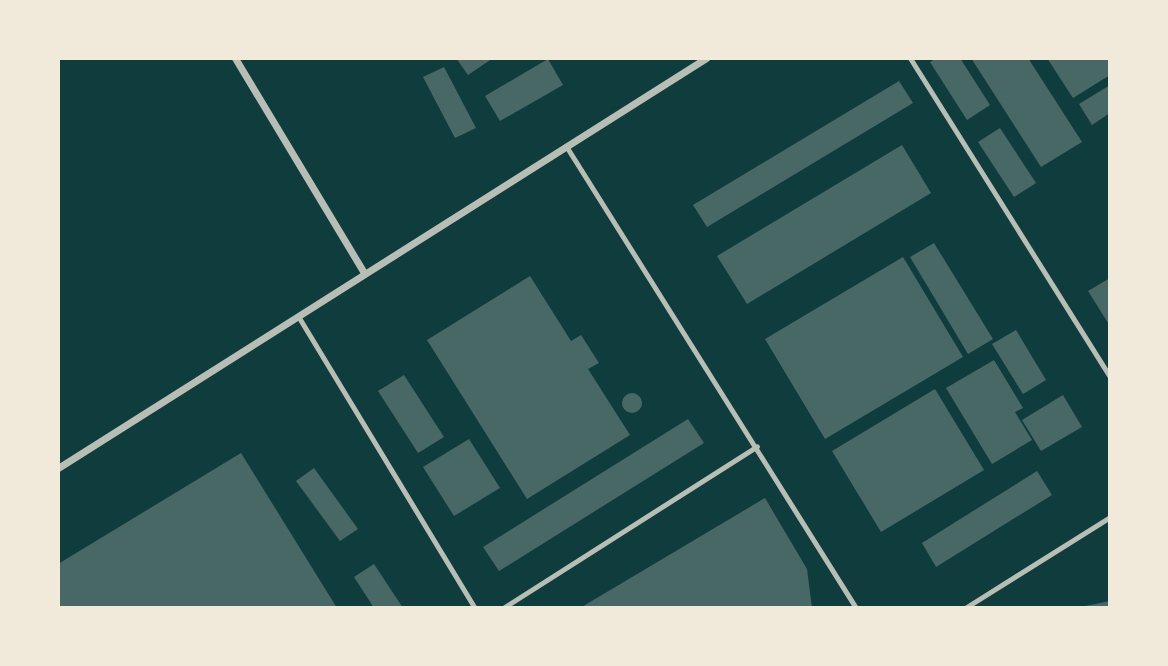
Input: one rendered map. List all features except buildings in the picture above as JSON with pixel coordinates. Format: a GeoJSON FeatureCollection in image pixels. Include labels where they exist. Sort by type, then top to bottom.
{"type":"FeatureCollection","features":[{"type":"Feature","properties":{"kind":"street"},"geometry":{"type":"LineString","coordinates":[[235,58],[364,273]]}},
{"type":"Feature","properties":{"kind":"street"},"geometry":{"type":"LineString","coordinates":[[58,468],[706,58]]}},
{"type":"Feature","properties":{"kind":"lane"},"geometry":{"type":"LineString","coordinates":[[910,58],[1110,377]]}},
{"type":"Feature","properties":{"kind":"lane"},"geometry":{"type":"LineString","coordinates":[[566,146],[757,446],[856,608]]}},
{"type":"Feature","properties":{"kind":"lane"},"geometry":{"type":"LineString","coordinates":[[298,316],[475,608]]}},
{"type":"Feature","properties":{"kind":"lane"},"geometry":{"type":"LineString","coordinates":[[503,608],[757,446]]}},
{"type":"Feature","properties":{"kind":"lane"},"geometry":{"type":"LineString","coordinates":[[964,608],[1110,517]]}}]}
